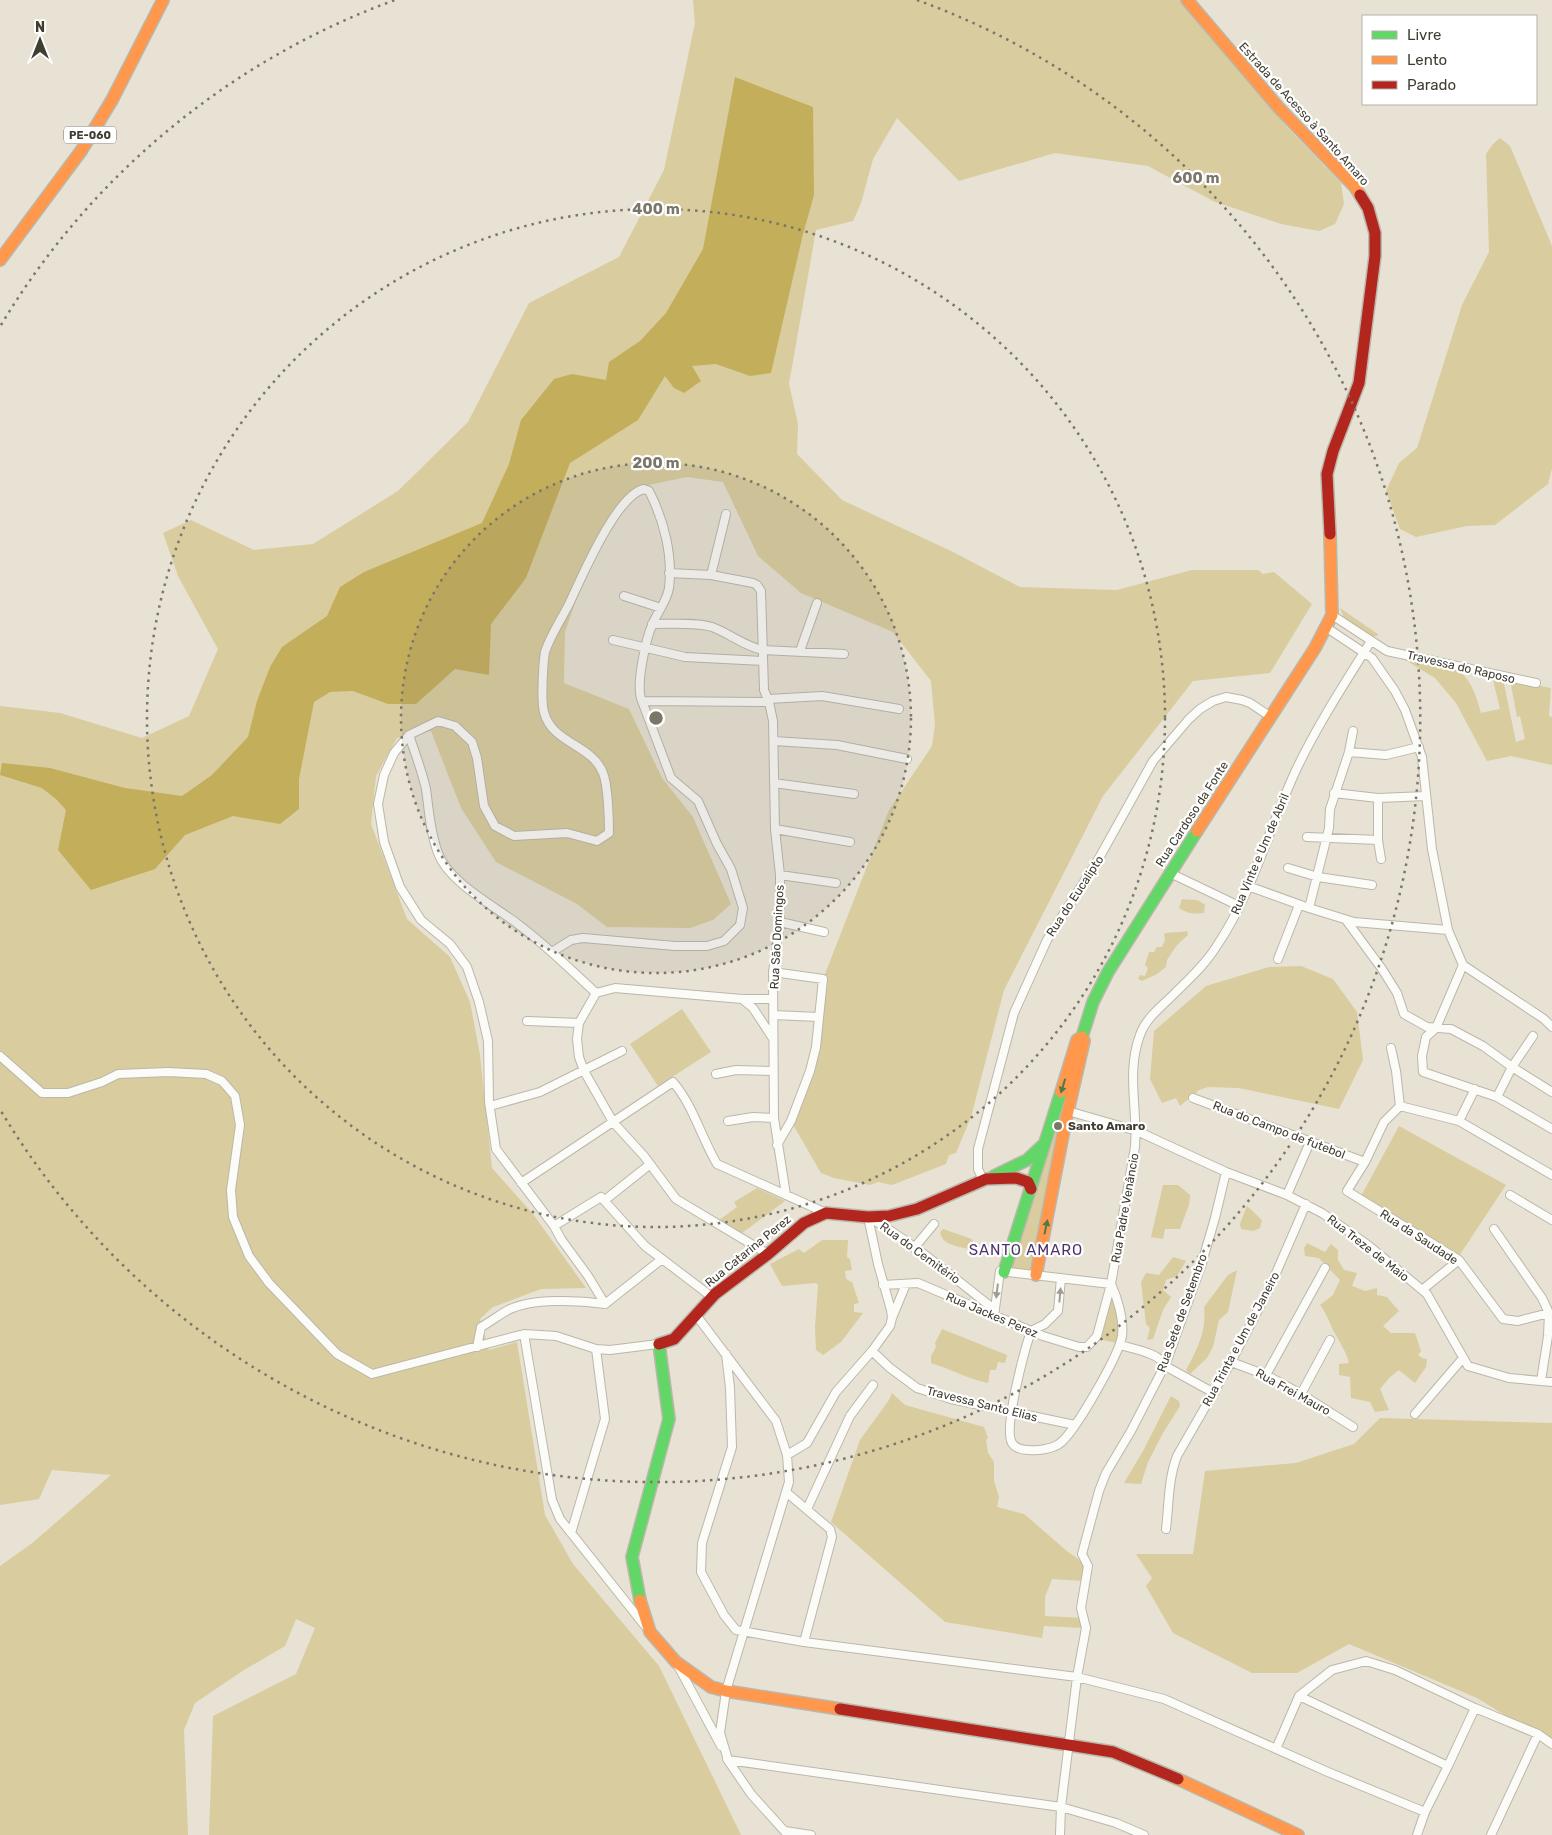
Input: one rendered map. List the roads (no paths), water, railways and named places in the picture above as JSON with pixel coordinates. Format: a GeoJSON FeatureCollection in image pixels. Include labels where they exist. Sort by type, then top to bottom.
{"type":"FeatureCollection","features":[{"type":"Feature","properties":{"kind":"main road","name":"PE-060"},"geometry":{"type":"LineString","coordinates":[[0,260],[54,188],[95,128],[112,100],[163,0]]}},
{"type":"Feature","properties":{"kind":"main road","name":"Estrada de Acesso à Santo Amaro"},"geometry":{"type":"LineString","coordinates":[[1187,0],[1279,108],[1355,187],[1368,208],[1373,225],[1375,256],[1360,375],[1355,398],[1332,454],[1327,474],[1333,612]]}},
{"type":"Feature","properties":{"kind":"main road","name":"Rua Cardoso da Fonte"},"geometry":{"type":"LineString","coordinates":[[1036,1275],[1068,1111],[1084,1041],[1082,1037],[1093,1002],[1108,972],[1327,628],[1333,612]]}},
{"type":"Feature","properties":{"kind":"main road","name":"Rua Cardoso da Fonte"},"geometry":{"type":"LineString","coordinates":[[1004,1272],[1078,1038],[1082,1037]]}},
{"type":"Feature","properties":{"kind":"main road"},"geometry":{"type":"LineString","coordinates":[[1056,1107],[1068,1111]]}},
{"type":"Feature","properties":{"kind":"main road"},"geometry":{"type":"LineString","coordinates":[[826,1213],[868,1217],[890,1216],[917,1209],[1026,1162],[1036,1154],[1047,1139]]}},
{"type":"Feature","properties":{"kind":"main road"},"geometry":{"type":"LineString","coordinates":[[984,1180],[1020,1179],[1028,1182],[1031,1189]]}},
{"type":"Feature","properties":{"kind":"main road","name":"Rua Catarina Perez"},"geometry":{"type":"LineString","coordinates":[[658,1344],[674,1338],[712,1297],[768,1254],[804,1223],[826,1213]]}},
{"type":"Feature","properties":{"kind":"main road"},"geometry":{"type":"LineString","coordinates":[[658,1344],[669,1419],[632,1557],[637,1590],[650,1632],[676,1662],[711,1687],[726,1691],[1113,1752],[1152,1767],[1298,1835]]}},
{"type":"Feature","properties":{"kind":"street"},"geometry":{"type":"LineString","coordinates":[[552,952],[571,940],[583,938],[675,946],[707,946],[724,941],[740,924],[744,908],[731,869],[717,844],[698,801],[671,778],[640,696],[639,681],[646,648],[652,624],[661,608],[668,588],[669,573],[668,555],[659,511],[649,491],[646,490],[640,490],[621,507],[608,526],[591,556],[546,651],[542,698],[544,714],[548,723],[561,737],[577,745],[593,759],[603,773],[609,814],[609,833],[598,841],[566,833],[514,836],[495,826],[484,806],[477,758],[472,742],[455,726],[438,721],[409,735],[394,753],[384,775],[378,804],[384,842],[400,887],[421,920],[450,944],[467,967],[479,1002],[488,1041],[490,1106],[496,1149],[554,1226],[605,1304]]}},
{"type":"Feature","properties":{"kind":"street"},"geometry":{"type":"LineString","coordinates":[[669,573],[710,574],[726,514]]}},
{"type":"Feature","properties":{"kind":"street","name":"Rua São Domingos"},"geometry":{"type":"LineString","coordinates":[[710,574],[753,583],[760,588],[764,690],[769,700],[774,741],[775,829],[780,875],[780,922],[773,972],[774,1118],[786,1195]]}},
{"type":"Feature","properties":{"kind":"street"},"geometry":{"type":"LineString","coordinates":[[624,596],[661,608]]}},
{"type":"Feature","properties":{"kind":"street"},"geometry":{"type":"LineString","coordinates":[[800,651],[817,603]]}},
{"type":"Feature","properties":{"kind":"street"},"geometry":{"type":"LineString","coordinates":[[1333,612],[1371,641]]}},
{"type":"Feature","properties":{"kind":"street"},"geometry":{"type":"LineString","coordinates":[[652,624],[706,626],[753,648],[762,650],[844,654]]}},
{"type":"Feature","properties":{"kind":"street"},"geometry":{"type":"LineString","coordinates":[[1327,628],[1364,652],[1379,666],[1405,710],[1420,747],[1432,849],[1448,930],[1463,965],[1544,1019],[1552,1027]]}},
{"type":"Feature","properties":{"kind":"street"},"geometry":{"type":"LineString","coordinates":[[613,640],[685,658],[763,661]]}},
{"type":"Feature","properties":{"kind":"street","name":"Travessa do Raposo"},"geometry":{"type":"LineString","coordinates":[[1371,641],[1387,651],[1536,683]]}},
{"type":"Feature","properties":{"kind":"street","name":"Rua Vinte e Um de Abril"},"geometry":{"type":"LineString","coordinates":[[1137,1131],[1132,1080],[1136,1049],[1146,1022],[1216,948],[1248,886],[1296,769],[1335,698],[1371,641]]}},
{"type":"Feature","properties":{"kind":"street"},"geometry":{"type":"LineString","coordinates":[[642,701],[769,700],[822,696],[899,709]]}},
{"type":"Feature","properties":{"kind":"street","name":"Rua do Eucalipto"},"geometry":{"type":"LineString","coordinates":[[984,1180],[978,1169],[978,1150],[1014,1013],[1047,940],[1098,860],[1153,761],[1189,719],[1213,701],[1226,697],[1242,700],[1271,717]]}},
{"type":"Feature","properties":{"kind":"street"},"geometry":{"type":"LineString","coordinates":[[1309,908],[1329,828],[1330,809],[1349,752],[1353,731]]}},
{"type":"Feature","properties":{"kind":"street"},"geometry":{"type":"LineString","coordinates":[[409,735],[425,787],[438,854],[447,868],[460,881],[520,925],[596,993]]}},
{"type":"Feature","properties":{"kind":"street"},"geometry":{"type":"LineString","coordinates":[[774,741],[837,745],[907,759]]}},
{"type":"Feature","properties":{"kind":"street"},"geometry":{"type":"LineString","coordinates":[[1349,752],[1386,755],[1420,747]]}},
{"type":"Feature","properties":{"kind":"street"},"geometry":{"type":"LineString","coordinates":[[774,783],[854,794]]}},
{"type":"Feature","properties":{"kind":"street"},"geometry":{"type":"LineString","coordinates":[[1334,793],[1378,798],[1426,796]]}},
{"type":"Feature","properties":{"kind":"street"},"geometry":{"type":"LineString","coordinates":[[1378,798],[1378,840],[1381,859]]}},
{"type":"Feature","properties":{"kind":"street"},"geometry":{"type":"LineString","coordinates":[[775,829],[850,842]]}},
{"type":"Feature","properties":{"kind":"street"},"geometry":{"type":"LineString","coordinates":[[1307,837],[1378,840]]}},
{"type":"Feature","properties":{"kind":"street"},"geometry":{"type":"LineString","coordinates":[[1288,868],[1318,877],[1372,885]]}},
{"type":"Feature","properties":{"kind":"street"},"geometry":{"type":"LineString","coordinates":[[1170,873],[1239,906]]}},
{"type":"Feature","properties":{"kind":"street"},"geometry":{"type":"LineString","coordinates":[[780,875],[836,883]]}},
{"type":"Feature","properties":{"kind":"street"},"geometry":{"type":"LineString","coordinates":[[1248,886],[1299,905],[1354,922],[1448,930]]}},
{"type":"Feature","properties":{"kind":"street"},"geometry":{"type":"LineString","coordinates":[[1278,959],[1299,905]]}},
{"type":"Feature","properties":{"kind":"street"},"geometry":{"type":"LineString","coordinates":[[1346,920],[1397,993],[1404,1014],[1427,1027],[1451,1029],[1483,1046],[1552,1092]]}},
{"type":"Feature","properties":{"kind":"street"},"geometry":{"type":"LineString","coordinates":[[780,922],[824,932]]}},
{"type":"Feature","properties":{"kind":"street"},"geometry":{"type":"LineString","coordinates":[[1463,965],[1436,1028],[1426,1037],[1422,1056],[1423,1072],[1497,1097],[1552,1129]]}},
{"type":"Feature","properties":{"kind":"street"},"geometry":{"type":"LineString","coordinates":[[773,972],[823,979],[816,1047],[810,1071],[791,1121],[777,1145]]}},
{"type":"Feature","properties":{"kind":"street"},"geometry":{"type":"LineString","coordinates":[[768,1254],[676,1199],[644,1156],[613,1122],[584,1071],[579,1057],[577,1039],[579,1023],[596,993],[615,988],[742,999],[773,999]]}},
{"type":"Feature","properties":{"kind":"street"},"geometry":{"type":"LineString","coordinates":[[742,999],[753,1008],[774,1038]]}},
{"type":"Feature","properties":{"kind":"street"},"geometry":{"type":"LineString","coordinates":[[774,1015],[818,1017]]}},
{"type":"Feature","properties":{"kind":"street"},"geometry":{"type":"LineString","coordinates":[[527,1021],[579,1023]]}},
{"type":"Feature","properties":{"kind":"street"},"geometry":{"type":"LineString","coordinates":[[1497,1097],[1512,1067],[1533,1036]]}},
{"type":"Feature","properties":{"kind":"street"},"geometry":{"type":"LineString","coordinates":[[1391,1048],[1400,1106]]}},
{"type":"Feature","properties":{"kind":"street"},"geometry":{"type":"LineString","coordinates":[[490,1106],[540,1092],[622,1051]]}},
{"type":"Feature","properties":{"kind":"street","name":"Rua Catarina Perez"},"geometry":{"type":"LineString","coordinates":[[0,1056],[42,1093],[68,1093],[102,1082],[118,1074],[168,1072],[206,1074],[222,1081],[236,1096],[240,1125],[231,1190],[232,1208],[233,1217],[250,1256],[269,1283],[337,1354],[372,1374],[524,1334],[556,1336],[596,1349],[610,1350],[658,1344]]}},
{"type":"Feature","properties":{"kind":"street"},"geometry":{"type":"LineString","coordinates":[[716,1074],[736,1070],[773,1071]]}},
{"type":"Feature","properties":{"kind":"street"},"geometry":{"type":"LineString","coordinates":[[521,1183],[673,1082],[684,1095],[717,1164],[826,1213]]}},
{"type":"Feature","properties":{"kind":"street"},"geometry":{"type":"LineString","coordinates":[[1458,1121],[1475,1090]]}},
{"type":"Feature","properties":{"kind":"street","name":"Rua do Campo de futebol"},"geometry":{"type":"LineString","coordinates":[[1193,1098],[1364,1162]]}},
{"type":"Feature","properties":{"kind":"street"},"geometry":{"type":"LineString","coordinates":[[1400,1106],[1458,1121],[1552,1175]]}},
{"type":"Feature","properties":{"kind":"street"},"geometry":{"type":"LineString","coordinates":[[1364,1162],[1384,1122],[1400,1106]]}},
{"type":"Feature","properties":{"kind":"street","name":"Rua Treze de Maio"},"geometry":{"type":"LineString","coordinates":[[1068,1111],[1137,1131],[1226,1172],[1306,1204],[1368,1245],[1427,1294],[1468,1366],[1509,1378],[1552,1382]]}},
{"type":"Feature","properties":{"kind":"street"},"geometry":{"type":"LineString","coordinates":[[728,1121],[753,1117],[774,1118]]}},
{"type":"Feature","properties":{"kind":"street","name":"Rua Padre Venâncio"},"geometry":{"type":"LineString","coordinates":[[1096,1336],[1111,1284],[1128,1193],[1137,1131]]}},
{"type":"Feature","properties":{"kind":"street"},"geometry":{"type":"LineString","coordinates":[[1287,1195],[1310,1142]]}},
{"type":"Feature","properties":{"kind":"street","name":"Rua da Saudade"},"geometry":{"type":"LineString","coordinates":[[1364,1162],[1347,1191],[1459,1260],[1503,1319],[1518,1321],[1548,1313]]}},
{"type":"Feature","properties":{"kind":"street"},"geometry":{"type":"LineString","coordinates":[[605,1200],[649,1165]]}},
{"type":"Feature","properties":{"kind":"street","name":"Rua Sete de Setembro"},"geometry":{"type":"LineString","coordinates":[[1060,1835],[1061,1807],[1077,1677],[1086,1628],[1081,1608],[1088,1566],[1082,1554],[1099,1491],[1106,1473],[1131,1431],[1166,1363],[1201,1266],[1226,1172]]}},
{"type":"Feature","properties":{"kind":"street"},"geometry":{"type":"LineString","coordinates":[[1510,1195],[1552,1220]]}},
{"type":"Feature","properties":{"kind":"street"},"geometry":{"type":"LineString","coordinates":[[554,1226],[601,1197],[644,1246],[712,1297]]}},
{"type":"Feature","properties":{"kind":"street","name":"Rua Trinta e Um de Janeiro"},"geometry":{"type":"LineString","coordinates":[[1166,1529],[1171,1472],[1185,1440],[1214,1393],[1270,1287],[1306,1204]]}},
{"type":"Feature","properties":{"kind":"street"},"geometry":{"type":"LineString","coordinates":[[868,1217],[892,1318]]}},
{"type":"Feature","properties":{"kind":"street","name":"Rua do Cemitério"},"geometry":{"type":"LineString","coordinates":[[868,1217],[895,1233],[930,1258],[995,1313]]}},
{"type":"Feature","properties":{"kind":"street"},"geometry":{"type":"LineString","coordinates":[[914,1248],[934,1224]]}},
{"type":"Feature","properties":{"kind":"street"},"geometry":{"type":"LineString","coordinates":[[1494,1229],[1542,1298],[1548,1313],[1548,1336],[1541,1381]]}},
{"type":"Feature","properties":{"kind":"street"},"geometry":{"type":"LineString","coordinates":[[477,1347],[482,1327],[509,1309],[544,1301],[576,1301],[605,1304],[662,1259]]}},
{"type":"Feature","properties":{"kind":"street"},"geometry":{"type":"LineString","coordinates":[[1422,1290],[1459,1260]]}},
{"type":"Feature","properties":{"kind":"street"},"geometry":{"type":"LineString","coordinates":[[1266,1375],[1325,1268]]}},
{"type":"Feature","properties":{"kind":"street","name":"Rua Cardoso da Fonte"},"geometry":{"type":"LineString","coordinates":[[995,1313],[1000,1271],[1004,1272]]}},
{"type":"Feature","properties":{"kind":"street"},"geometry":{"type":"LineString","coordinates":[[1004,1272],[1111,1284]]}},
{"type":"Feature","properties":{"kind":"street"},"geometry":{"type":"LineString","coordinates":[[1012,1412],[1022,1359],[1030,1331],[1045,1324],[1058,1311],[1061,1278]]}},
{"type":"Feature","properties":{"kind":"street","name":"Rua Jackes Perez"},"geometry":{"type":"LineString","coordinates":[[883,1285],[918,1283],[995,1313],[1030,1331],[1079,1347],[1087,1347],[1096,1336]]}},
{"type":"Feature","properties":{"kind":"street"},"geometry":{"type":"LineString","coordinates":[[787,1455],[807,1443],[836,1392],[872,1351],[890,1326],[906,1284]]}},
{"type":"Feature","properties":{"kind":"street","name":"Rua Padre Venâncio"},"geometry":{"type":"LineString","coordinates":[[1012,1412],[1010,1434],[1012,1443],[1018,1448],[1025,1450],[1041,1450],[1059,1444],[1075,1425],[1084,1413],[1120,1345],[1122,1330],[1116,1293],[1111,1284]]}},
{"type":"Feature","properties":{"kind":"street"},"geometry":{"type":"LineString","coordinates":[[696,1315],[776,1421],[787,1455],[789,1482],[726,1691],[720,1732],[728,1760]]}},
{"type":"Feature","properties":{"kind":"street"},"geometry":{"type":"LineString","coordinates":[[524,1334],[552,1500],[560,1519],[650,1632]]}},
{"type":"Feature","properties":{"kind":"street"},"geometry":{"type":"LineString","coordinates":[[1301,1394],[1330,1340]]}},
{"type":"Feature","properties":{"kind":"street"},"geometry":{"type":"LineString","coordinates":[[1120,1345],[1157,1357],[1166,1363],[1167,1367],[1214,1393]]}},
{"type":"Feature","properties":{"kind":"street"},"geometry":{"type":"LineString","coordinates":[[571,1533],[605,1419],[596,1349]]}},
{"type":"Feature","properties":{"kind":"street","name":"Travessa Santo Elias"},"geometry":{"type":"LineString","coordinates":[[872,1351],[890,1368],[917,1388],[951,1399],[1075,1425]]}},
{"type":"Feature","properties":{"kind":"street"},"geometry":{"type":"LineString","coordinates":[[726,1354],[730,1388],[732,1447],[702,1543],[701,1572],[724,1615],[736,1630],[804,1642],[1077,1677],[1144,1692],[1425,1812]]}},
{"type":"Feature","properties":{"kind":"street"},"geometry":{"type":"LineString","coordinates":[[1415,1414],[1464,1358]]}},
{"type":"Feature","properties":{"kind":"street","name":"Rua Frei Mauro"},"geometry":{"type":"LineString","coordinates":[[1231,1362],[1266,1375],[1301,1394],[1353,1427]]}},
{"type":"Feature","properties":{"kind":"street"},"geometry":{"type":"LineString","coordinates":[[807,1509],[850,1416],[873,1385]]}},
{"type":"Feature","properties":{"kind":"street"},"geometry":{"type":"LineString","coordinates":[[786,1492],[830,1529],[832,1537],[804,1642]]}},
{"type":"Feature","properties":{"kind":"street"},"geometry":{"type":"LineString","coordinates":[[1276,1749],[1299,1696],[1332,1670],[1366,1661],[1395,1670],[1475,1708],[1538,1734],[1552,1744]]}},
{"type":"Feature","properties":{"kind":"street"},"geometry":{"type":"LineString","coordinates":[[676,1662],[728,1760],[751,1794],[786,1833],[811,1835]]}},
{"type":"Feature","properties":{"kind":"street"},"geometry":{"type":"LineString","coordinates":[[1299,1696],[1448,1766]]}},
{"type":"Feature","properties":{"kind":"street"},"geometry":{"type":"LineString","coordinates":[[1416,1835],[1425,1812],[1475,1708]]}},
{"type":"Feature","properties":{"kind":"street"},"geometry":{"type":"LineString","coordinates":[[1491,1835],[1538,1734]]}},
{"type":"Feature","properties":{"kind":"street"},"geometry":{"type":"LineString","coordinates":[[728,1760],[1061,1807],[1116,1822],[1144,1835]]}},
{"type":"Feature","properties":{"kind":"place","name":"Santo Amaro"},"geometry":{"type":"Point","coordinates":[1058,1126]}},
{"type":"Feature","properties":{"kind":"district","name":"SANTO AMARO"},"geometry":{"type":"Point","coordinates":[1026,1250]}}]}
